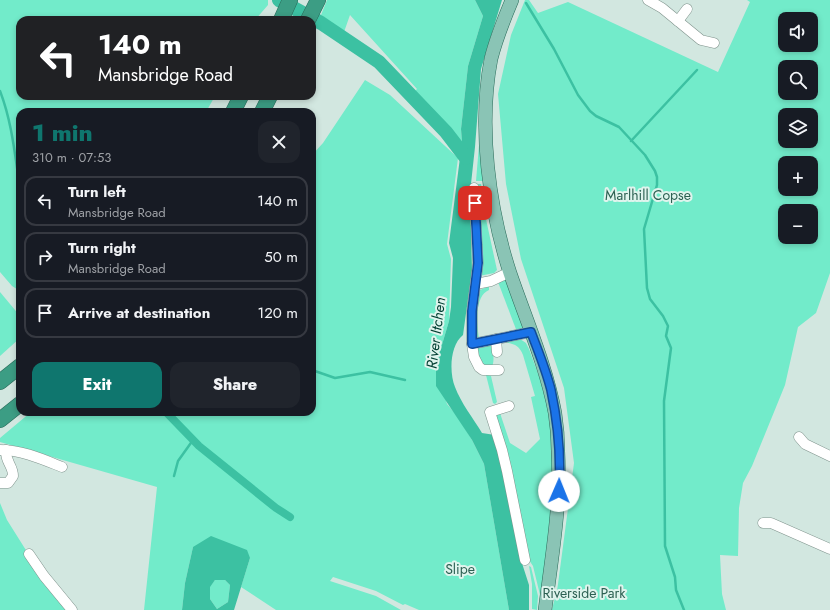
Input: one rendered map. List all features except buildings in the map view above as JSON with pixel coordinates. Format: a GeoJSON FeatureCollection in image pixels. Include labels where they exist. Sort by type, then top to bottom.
{"type":"FeatureCollection","features":[{"type":"Feature","properties":{"kind":"highway"},"geometry":{"type":"LineString","coordinates":[[283,16],[290,0]]}},
{"type":"Feature","properties":{"kind":"highway"},"geometry":{"type":"LineString","coordinates":[[310,16],[318,0]]}},
{"type":"Feature","properties":{"kind":"highway"},"geometry":{"type":"LineString","coordinates":[[0,382],[16,369]]}},
{"type":"Feature","properties":{"kind":"highway"},"geometry":{"type":"LineString","coordinates":[[0,420],[16,407]]}},
{"type":"Feature","properties":{"kind":"main road"},"geometry":{"type":"LineString","coordinates":[[512,0],[492,58],[486,101],[488,156],[493,200],[501,240],[510,272],[544,366],[556,415],[559,472],[557,530],[544,610]]}},
{"type":"Feature","properties":{"kind":"street"},"geometry":{"type":"LineString","coordinates":[[648,0],[662,8],[701,40],[714,43]]}},
{"type":"Feature","properties":{"kind":"street"},"geometry":{"type":"LineString","coordinates":[[678,22],[688,9]]}},
{"type":"Feature","properties":{"kind":"street"},"geometry":{"type":"LineString","coordinates":[[474,188],[478,263],[472,311],[472,344],[476,364],[483,370],[500,370]]}},
{"type":"Feature","properties":{"kind":"street"},"geometry":{"type":"LineString","coordinates":[[476,284],[491,282],[510,272]]}},
{"type":"Feature","properties":{"kind":"street"},"geometry":{"type":"LineString","coordinates":[[472,344],[531,332]]}},
{"type":"Feature","properties":{"kind":"street"},"geometry":{"type":"LineString","coordinates":[[496,340],[497,352]]}},
{"type":"Feature","properties":{"kind":"street"},"geometry":{"type":"LineString","coordinates":[[509,406],[490,412],[506,464],[526,560]]}},
{"type":"Feature","properties":{"kind":"street"},"geometry":{"type":"LineString","coordinates":[[799,437],[805,444],[830,456]]}},
{"type":"Feature","properties":{"kind":"street"},"geometry":{"type":"LineString","coordinates":[[3,450],[30,455],[62,467]]}},
{"type":"Feature","properties":{"kind":"street"},"geometry":{"type":"LineString","coordinates":[[0,483],[8,483],[13,476],[12,469],[3,450]]}},
{"type":"Feature","properties":{"kind":"street"},"geometry":{"type":"LineString","coordinates":[[763,523],[771,523],[830,549]]}},
{"type":"Feature","properties":{"kind":"street"},"geometry":{"type":"LineString","coordinates":[[29,554],[44,576],[72,610]]}},
{"type":"Feature","properties":{"kind":"green space"},"geometry":{"type":"Polygon","coordinates":[[[0,0],[268,0],[268,5],[258,16],[16,16],[16,100],[213,100],[208,108],[16,108],[16,288],[0,272],[0,0]]]}},
{"type":"Feature","properties":{"kind":"green space"},"geometry":{"type":"Polygon","coordinates":[[[327,0],[475,0],[483,16],[468,66],[461,129],[461,143],[456,135],[413,93],[417,89],[350,15],[344,32],[321,15],[327,0]]]}},
{"type":"Feature","properties":{"kind":"green space","name":"Marlhill Copse"},"geometry":{"type":"Polygon","coordinates":[[[525,0],[529,0],[538,13],[568,2],[718,72],[750,2],[747,0],[830,0],[830,273],[816,313],[798,327],[785,385],[752,466],[743,483],[739,508],[738,556],[720,555],[722,594],[726,610],[552,610],[558,587],[574,463],[564,388],[521,259],[506,184],[498,94],[511,35],[525,0]]]}},
{"type":"Feature","properties":{"kind":"green space","name":"Slipe"},"geometry":{"type":"Polygon","coordinates":[[[365,80],[390,95],[458,158],[447,244],[451,259],[449,321],[436,365],[447,404],[458,417],[484,464],[509,610],[419,610],[405,604],[403,605],[376,591],[333,577],[330,581],[376,596],[401,610],[276,610],[241,587],[250,558],[193,547],[185,583],[182,610],[144,610],[157,487],[0,442],[0,438],[26,416],[316,416],[316,151],[323,143],[365,80]]]}},
{"type":"Feature","properties":{"kind":"green space"},"geometry":{"type":"Polygon","coordinates":[[[479,145],[481,148],[484,181],[476,181],[479,145]]]}},
{"type":"Feature","properties":{"kind":"green space"},"geometry":{"type":"Polygon","coordinates":[[[476,184],[481,184],[484,210],[497,270],[494,273],[479,276],[476,184]]]}},
{"type":"Feature","properties":{"kind":"green space"},"geometry":{"type":"Polygon","coordinates":[[[506,279],[525,329],[517,332],[498,282],[506,279]]]}},
{"type":"Feature","properties":{"kind":"green space"},"geometry":{"type":"Polygon","coordinates":[[[489,286],[489,290],[484,293],[479,304],[477,319],[479,338],[474,339],[478,291],[489,286]]]}},
{"type":"Feature","properties":{"kind":"green space"},"geometry":{"type":"Polygon","coordinates":[[[0,292],[16,311],[16,342],[0,356],[0,292]]]}},
{"type":"Feature","properties":{"kind":"green space"},"geometry":{"type":"Polygon","coordinates":[[[520,339],[526,343],[529,349],[542,384],[552,423],[554,479],[551,529],[541,595],[533,566],[527,557],[496,418],[496,413],[500,413],[510,443],[526,453],[540,439],[531,397],[535,396],[523,355],[520,349],[516,346],[511,343],[504,342],[520,339]]]}},
{"type":"Feature","properties":{"kind":"green space"},"geometry":{"type":"Polygon","coordinates":[[[491,345],[494,359],[492,367],[487,366],[478,358],[475,346],[491,345]]]}},
{"type":"Feature","properties":{"kind":"green space"},"geometry":{"type":"Polygon","coordinates":[[[486,375],[491,376],[497,402],[495,404],[493,403],[486,375]]]}},
{"type":"Feature","properties":{"kind":"green space"},"geometry":{"type":"Polygon","coordinates":[[[0,503],[7,520],[51,590],[71,610],[0,610],[0,503]]]}},
{"type":"Feature","properties":{"kind":"green space"},"geometry":{"type":"Polygon","coordinates":[[[529,566],[531,567],[538,596],[537,610],[532,609],[532,584],[529,566]]]}},
{"type":"Feature","properties":{"kind":"green space"},"geometry":{"type":"Polygon","coordinates":[[[215,580],[225,580],[230,585],[228,602],[217,609],[210,599],[210,586],[215,580]]]}},
{"type":"Feature","properties":{"kind":"shaded area"},"geometry":{"type":"Polygon","coordinates":[[[475,0],[502,0],[481,69],[470,193],[472,270],[463,335],[455,345],[451,367],[455,387],[467,410],[482,433],[495,435],[520,557],[529,585],[529,610],[509,610],[484,464],[472,440],[436,386],[436,365],[449,321],[451,307],[453,258],[449,243],[462,142],[461,129],[468,66],[483,16],[475,0]]]}},
{"type":"Feature","properties":{"kind":"shaded area"},"geometry":{"type":"Polygon","coordinates":[[[211,536],[247,550],[250,558],[234,610],[182,610],[185,583],[193,547],[211,536]],[[215,580],[210,587],[210,599],[217,609],[228,602],[230,585],[225,580],[215,580]]]}},
{"type":"Feature","properties":{"kind":"waterway"},"geometry":{"type":"LineString","coordinates":[[279,0],[308,16]]}},
{"type":"Feature","properties":{"kind":"waterway"},"geometry":{"type":"LineString","coordinates":[[526,3],[554,49],[578,95],[590,111],[596,116],[619,127],[645,155],[657,177],[657,185],[644,229],[647,288],[650,299],[663,316],[668,326],[666,336],[671,348],[664,401],[665,546],[675,577],[676,590],[684,610]]}},
{"type":"Feature","properties":{"kind":"waterway"},"geometry":{"type":"LineString","coordinates":[[316,20],[379,62],[446,132],[466,158]]}},
{"type":"Feature","properties":{"kind":"waterway"},"geometry":{"type":"LineString","coordinates":[[631,141],[697,70]]}},
{"type":"Feature","properties":{"kind":"waterway"},"geometry":{"type":"LineString","coordinates":[[0,91],[10,127],[16,158]]}},
{"type":"Feature","properties":{"kind":"waterway"},"geometry":{"type":"LineString","coordinates":[[316,371],[335,378],[370,372],[405,380]]}},
{"type":"Feature","properties":{"kind":"waterway"},"geometry":{"type":"LineString","coordinates":[[170,416],[199,446],[276,508],[290,517]]}},
{"type":"Feature","properties":{"kind":"waterway"},"geometry":{"type":"LineString","coordinates":[[174,476],[178,461],[193,440]]}},
{"type":"Feature","properties":{"kind":"route"},"geometry":{"type":"LineString","coordinates":[[475,203],[478,263],[472,311],[472,344],[531,332],[544,366],[556,415],[560,478],[559,491]]}},
{"type":"Feature","properties":{"kind":"water label","name":"River Itchen"},"geometry":{"type":"Point","coordinates":[436,333]}},
{"type":"Feature","properties":{"kind":"park label","name":"Riverside Park"},"geometry":{"type":"Point","coordinates":[584,593]}}]}
